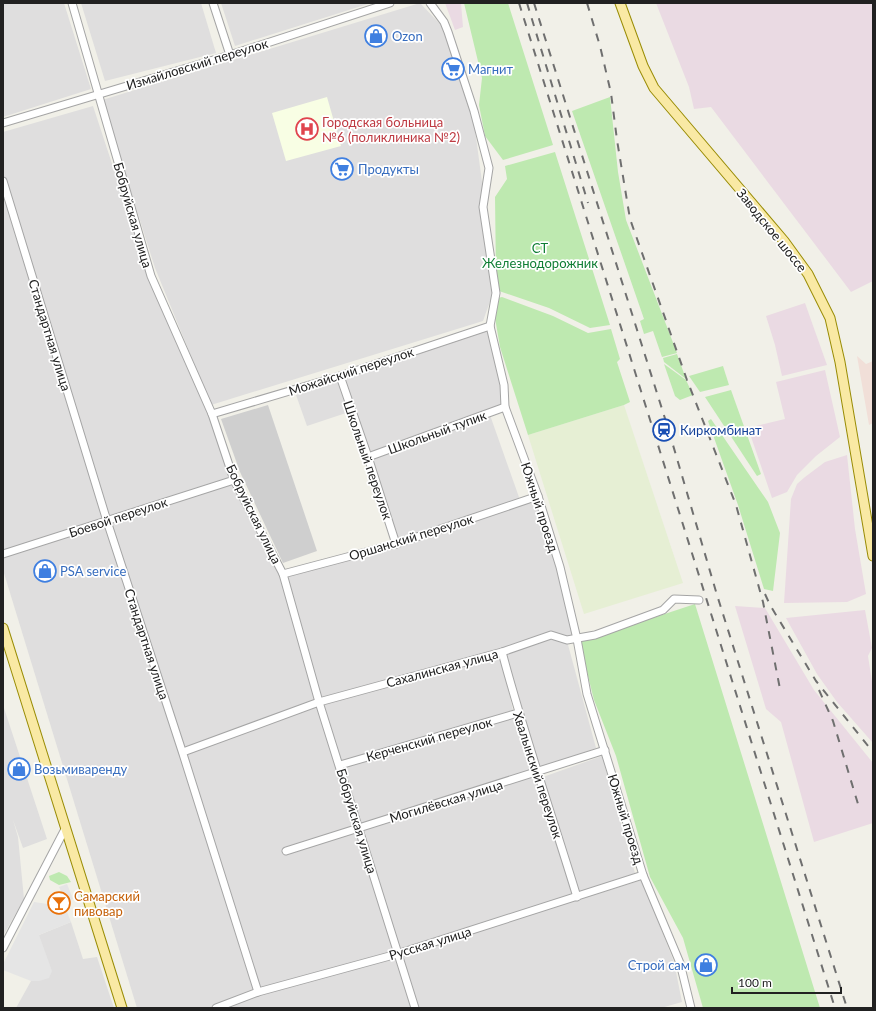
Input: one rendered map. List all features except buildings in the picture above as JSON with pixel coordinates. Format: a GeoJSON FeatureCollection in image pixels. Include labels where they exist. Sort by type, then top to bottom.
{"type":"FeatureCollection","features":[{"type":"Feature","properties":{"kind":"main road","name":"Заводское шоссе"},"geometry":{"type":"LineString","coordinates":[[620,3],[654,88],[784,241],[808,274],[830,318],[840,362],[873,556]]}},
{"type":"Feature","properties":{"kind":"main road"},"geometry":{"type":"LineString","coordinates":[[3,628],[122,1008]]}},
{"type":"Feature","properties":{"kind":"street","name":"Бобруйская улица"},"geometry":{"type":"LineString","coordinates":[[72,3],[151,276],[212,414],[234,480],[283,574],[319,702],[415,1008]]}},
{"type":"Feature","properties":{"kind":"street"},"geometry":{"type":"LineString","coordinates":[[213,3],[230,55]]}},
{"type":"Feature","properties":{"kind":"street","name":"Измайловский переулок"},"geometry":{"type":"LineString","coordinates":[[3,123],[230,55],[373,6],[390,3]]}},
{"type":"Feature","properties":{"kind":"street","name":"Южный проезд"},"geometry":{"type":"LineString","coordinates":[[430,3],[444,22],[448,32],[474,111],[489,168],[484,207],[496,293],[490,326],[504,385],[505,407],[538,496],[560,567],[577,638],[587,694],[643,875],[680,963],[688,1007]]}},
{"type":"Feature","properties":{"kind":"street","name":"Стандартная улица"},"geometry":{"type":"LineString","coordinates":[[3,181],[107,521],[183,752],[258,992]]}},
{"type":"Feature","properties":{"kind":"street","name":"Можайский переулок"},"geometry":{"type":"LineString","coordinates":[[212,414],[340,376],[490,326]]}},
{"type":"Feature","properties":{"kind":"street","name":"Школьный переулок"},"geometry":{"type":"LineString","coordinates":[[340,376],[396,544]]}},
{"type":"Feature","properties":{"kind":"street","name":"Школьный тупик"},"geometry":{"type":"LineString","coordinates":[[368,457],[505,407]]}},
{"type":"Feature","properties":{"kind":"street","name":"Боевой переулок"},"geometry":{"type":"LineString","coordinates":[[3,554],[234,480]]}},
{"type":"Feature","properties":{"kind":"street","name":"Оршанский переулок"},"geometry":{"type":"LineString","coordinates":[[283,574],[396,544],[538,496]]}},
{"type":"Feature","properties":{"kind":"street","name":"Сахалинская улица"},"geometry":{"type":"LineString","coordinates":[[183,752],[319,702],[502,652],[551,635],[567,640],[595,635],[663,610],[674,599],[699,600]]}},
{"type":"Feature","properties":{"kind":"street","name":"Хвалынский переулок"},"geometry":{"type":"LineString","coordinates":[[502,652],[518,713],[539,772],[576,897]]}},
{"type":"Feature","properties":{"kind":"street","name":"Керченский переулок"},"geometry":{"type":"LineString","coordinates":[[340,765],[518,713]]}},
{"type":"Feature","properties":{"kind":"street","name":"Могилёвская улица"},"geometry":{"type":"LineString","coordinates":[[286,851],[605,750]]}},
{"type":"Feature","properties":{"kind":"street"},"geometry":{"type":"LineString","coordinates":[[3,948],[65,828]]}},
{"type":"Feature","properties":{"kind":"street","name":"Русская улица"},"geometry":{"type":"LineString","coordinates":[[216,1008],[258,992],[397,954],[643,875]]}},
{"type":"Feature","properties":{"kind":"shaded area"},"geometry":{"type":"Polygon","coordinates":[[[3,3],[64,3],[91,89],[3,117],[3,3]]]}},
{"type":"Feature","properties":{"kind":"shaded area"},"geometry":{"type":"Polygon","coordinates":[[[81,3],[201,3],[216,53],[105,81],[81,3]]]}},
{"type":"Feature","properties":{"kind":"shaded area"},"geometry":{"type":"Polygon","coordinates":[[[221,3],[371,3],[235,46],[221,3]]]}},
{"type":"Feature","properties":{"kind":"shaded area"},"geometry":{"type":"Polygon","coordinates":[[[420,3],[441,25],[473,115],[496,285],[483,321],[211,405],[155,268],[102,100],[420,3]]]}},
{"type":"Feature","properties":{"kind":"shaded area"},"geometry":{"type":"Polygon","coordinates":[[[445,3],[461,3],[463,27],[455,30],[445,3]]]}},
{"type":"Feature","properties":{"kind":"shaded area"},"geometry":{"type":"Polygon","coordinates":[[[656,3],[873,3],[873,281],[851,292],[711,107],[694,109],[689,87],[656,3]]]}},
{"type":"Feature","properties":{"kind":"shaded area","name":"Городская больница №6 (поликлиника №2)"},"geometry":{"type":"Polygon","coordinates":[[[327,97],[341,146],[286,161],[272,113],[327,97]]]}},
{"type":"Feature","properties":{"kind":"shaded area"},"geometry":{"type":"Polygon","coordinates":[[[93,106],[149,276],[210,415],[232,478],[108,519],[3,177],[3,132],[93,106]]]}},
{"type":"Feature","properties":{"kind":"shaded area"},"geometry":{"type":"Polygon","coordinates":[[[3,190],[104,519],[3,550],[3,190]]]}},
{"type":"Feature","properties":{"kind":"shaded area"},"geometry":{"type":"Polygon","coordinates":[[[805,303],[827,365],[782,376],[775,345],[766,316],[805,303]]]}},
{"type":"Feature","properties":{"kind":"shaded area"},"geometry":{"type":"Polygon","coordinates":[[[489,328],[503,385],[503,406],[371,454],[344,379],[489,328]]]}},
{"type":"Feature","properties":{"kind":"shaded area"},"geometry":{"type":"Polygon","coordinates":[[[857,356],[866,364],[873,361],[873,423],[869,425],[857,356]]]}},
{"type":"Feature","properties":{"kind":"shaded area"},"geometry":{"type":"Polygon","coordinates":[[[825,370],[840,437],[816,456],[797,475],[787,492],[772,498],[748,428],[785,419],[776,382],[825,370]]]}},
{"type":"Feature","properties":{"kind":"shaded area"},"geometry":{"type":"Polygon","coordinates":[[[338,381],[349,412],[307,426],[296,395],[338,381]]]}},
{"type":"Feature","properties":{"kind":"shaded area"},"geometry":{"type":"Polygon","coordinates":[[[268,405],[317,551],[283,563],[240,472],[221,419],[268,405]]]}},
{"type":"Feature","properties":{"kind":"shaded area"},"geometry":{"type":"Polygon","coordinates":[[[624,405],[683,583],[584,614],[528,435],[624,405]]]}},
{"type":"Feature","properties":{"kind":"shaded area"},"geometry":{"type":"Polygon","coordinates":[[[490,415],[520,500],[399,540],[372,457],[490,415]]]}},
{"type":"Feature","properties":{"kind":"shaded area"},"geometry":{"type":"Polygon","coordinates":[[[847,455],[855,529],[866,594],[847,602],[784,603],[791,499],[797,484],[825,462],[847,455]]]}},
{"type":"Feature","properties":{"kind":"shaded area"},"geometry":{"type":"Polygon","coordinates":[[[233,482],[281,574],[316,700],[184,749],[109,523],[233,482]]]}},
{"type":"Feature","properties":{"kind":"shaded area"},"geometry":{"type":"Polygon","coordinates":[[[538,497],[558,567],[574,637],[568,638],[551,634],[501,650],[321,699],[285,575],[398,547],[538,497]]]}},
{"type":"Feature","properties":{"kind":"shaded area"},"geometry":{"type":"Polygon","coordinates":[[[105,524],[256,991],[210,1008],[137,1008],[3,570],[3,556],[105,524]]]}},
{"type":"Feature","properties":{"kind":"shaded area"},"geometry":{"type":"Polygon","coordinates":[[[735,606],[765,608],[814,690],[873,763],[873,823],[814,842],[781,722],[766,709],[735,606]]]}},
{"type":"Feature","properties":{"kind":"shaded area"},"geometry":{"type":"Polygon","coordinates":[[[865,610],[872,648],[868,656],[873,688],[873,743],[837,702],[817,674],[786,618],[865,610]]]}},
{"type":"Feature","properties":{"kind":"shaded area"},"geometry":{"type":"Polygon","coordinates":[[[551,637],[567,641],[596,748],[539,769],[504,653],[551,637]]]}},
{"type":"Feature","properties":{"kind":"shaded area"},"geometry":{"type":"Polygon","coordinates":[[[500,655],[513,710],[341,763],[321,703],[500,655]]]}},
{"type":"Feature","properties":{"kind":"shaded area"},"geometry":{"type":"Polygon","coordinates":[[[318,704],[357,826],[283,849],[285,855],[358,831],[394,953],[260,990],[186,753],[318,704]]]}},
{"type":"Feature","properties":{"kind":"shaded area"},"geometry":{"type":"Polygon","coordinates":[[[3,705],[47,839],[23,848],[13,820],[18,837],[24,899],[3,936],[3,705]]]}},
{"type":"Feature","properties":{"kind":"shaded area"},"geometry":{"type":"Polygon","coordinates":[[[515,718],[533,770],[360,825],[342,766],[515,718]]]}},
{"type":"Feature","properties":{"kind":"shaded area"},"geometry":{"type":"Polygon","coordinates":[[[602,756],[635,873],[578,894],[543,777],[602,756]]]}},
{"type":"Feature","properties":{"kind":"shaded area"},"geometry":{"type":"Polygon","coordinates":[[[539,775],[572,895],[399,951],[361,829],[539,775]]]}},
{"type":"Feature","properties":{"kind":"shaded area"},"geometry":{"type":"Polygon","coordinates":[[[642,880],[674,962],[682,1002],[661,1008],[418,1008],[400,955],[642,880]]]}},
{"type":"Feature","properties":{"kind":"shaded area"},"geometry":{"type":"Polygon","coordinates":[[[67,884],[73,899],[66,902],[59,887],[67,884]]]}},
{"type":"Feature","properties":{"kind":"shaded area"},"geometry":{"type":"Polygon","coordinates":[[[34,902],[48,904],[53,913],[60,911],[62,914],[67,912],[71,922],[39,935],[52,971],[49,978],[39,981],[31,981],[3,970],[3,964],[34,902]]]}},
{"type":"Feature","properties":{"kind":"shaded area"},"geometry":{"type":"Polygon","coordinates":[[[71,922],[83,959],[97,957],[114,1008],[16,1008],[31,981],[39,981],[39,935],[71,922]]]}},
{"type":"Feature","properties":{"kind":"shaded area"},"geometry":{"type":"Polygon","coordinates":[[[395,957],[412,1008],[223,1008],[260,994],[395,957]]]}},
{"type":"Feature","properties":{"kind":"green space"},"geometry":{"type":"Polygon","coordinates":[[[464,3],[508,3],[553,145],[503,160],[485,136],[479,105],[482,78],[464,3]]]}},
{"type":"Feature","properties":{"kind":"green space"},"geometry":{"type":"Polygon","coordinates":[[[610,97],[618,172],[626,220],[677,353],[662,357],[653,331],[644,334],[640,321],[644,319],[572,111],[610,97]]]}},
{"type":"Feature","properties":{"kind":"green space","name":"СТ Железнодорожник"},"geometry":{"type":"Polygon","coordinates":[[[555,152],[610,325],[590,328],[549,308],[499,291],[496,275],[495,197],[507,179],[505,166],[555,152]]]}},
{"type":"Feature","properties":{"kind":"green space"},"geometry":{"type":"Polygon","coordinates":[[[502,297],[553,316],[588,333],[611,329],[620,359],[617,362],[630,402],[528,435],[500,347],[495,318],[498,298],[502,297]]]}},
{"type":"Feature","properties":{"kind":"green space"},"geometry":{"type":"Polygon","coordinates":[[[677,354],[686,379],[664,362],[663,358],[677,354]]]}},
{"type":"Feature","properties":{"kind":"green space"},"geometry":{"type":"Polygon","coordinates":[[[664,364],[686,380],[693,395],[680,400],[675,396],[664,364]]]}},
{"type":"Feature","properties":{"kind":"green space"},"geometry":{"type":"Polygon","coordinates":[[[723,366],[729,385],[700,392],[689,376],[723,366]]]}},
{"type":"Feature","properties":{"kind":"green space"},"geometry":{"type":"Polygon","coordinates":[[[731,390],[761,474],[757,476],[705,397],[731,390]]]}},
{"type":"Feature","properties":{"kind":"green space"},"geometry":{"type":"Polygon","coordinates":[[[711,419],[768,502],[780,533],[773,591],[764,589],[738,505],[708,421],[711,419]]]}},
{"type":"Feature","properties":{"kind":"green space"},"geometry":{"type":"Polygon","coordinates":[[[695,604],[820,1008],[703,1008],[683,938],[650,877],[616,756],[594,700],[579,640],[595,637],[695,604]]]}},
{"type":"Feature","properties":{"kind":"green space"},"geometry":{"type":"Polygon","coordinates":[[[59,872],[67,876],[71,882],[59,885],[50,880],[49,876],[59,872]]]}},
{"type":"Feature","properties":{"kind":"railway"},"geometry":{"type":"LineString","coordinates":[[519,3],[835,1008]]}},
{"type":"Feature","properties":{"kind":"railway"},"geometry":{"type":"LineString","coordinates":[[527,3],[588,203]]}},
{"type":"Feature","properties":{"kind":"railway"},"geometry":{"type":"LineString","coordinates":[[534,3],[668,428],[717,595],[847,1008]]}},
{"type":"Feature","properties":{"kind":"railway"},"geometry":{"type":"LineString","coordinates":[[587,3],[600,46],[611,93],[630,219],[687,380],[736,505],[763,602],[780,689]]}},
{"type":"Feature","properties":{"kind":"railway"},"geometry":{"type":"LineString","coordinates":[[765,594],[770,605],[816,681],[873,752]]}},
{"type":"Feature","properties":{"kind":"railway"},"geometry":{"type":"LineString","coordinates":[[819,690],[833,721],[858,804]]}},
{"type":"Feature","properties":{"kind":"place","name":"Ozon"},"geometry":{"type":"Point","coordinates":[376,36]}},
{"type":"Feature","properties":{"kind":"place","name":"Магнит"},"geometry":{"type":"Point","coordinates":[453,69]}},
{"type":"Feature","properties":{"kind":"place","name":"Городская больница №6 (поликлиника №2)"},"geometry":{"type":"Point","coordinates":[307,129]}},
{"type":"Feature","properties":{"kind":"place","name":"Продукты"},"geometry":{"type":"Point","coordinates":[342,169]}},
{"type":"Feature","properties":{"kind":"place","name":"Киркомбинат"},"geometry":{"type":"Point","coordinates":[664,430]}},
{"type":"Feature","properties":{"kind":"place","name":"PSA service"},"geometry":{"type":"Point","coordinates":[45,571]}},
{"type":"Feature","properties":{"kind":"place","name":"Возьмиваренду"},"geometry":{"type":"Point","coordinates":[19,769]}},
{"type":"Feature","properties":{"kind":"place","name":"Самарский пивовар"},"geometry":{"type":"Point","coordinates":[59,903]}},
{"type":"Feature","properties":{"kind":"place","name":"Строй сам"},"geometry":{"type":"Point","coordinates":[706,965]}}]}
